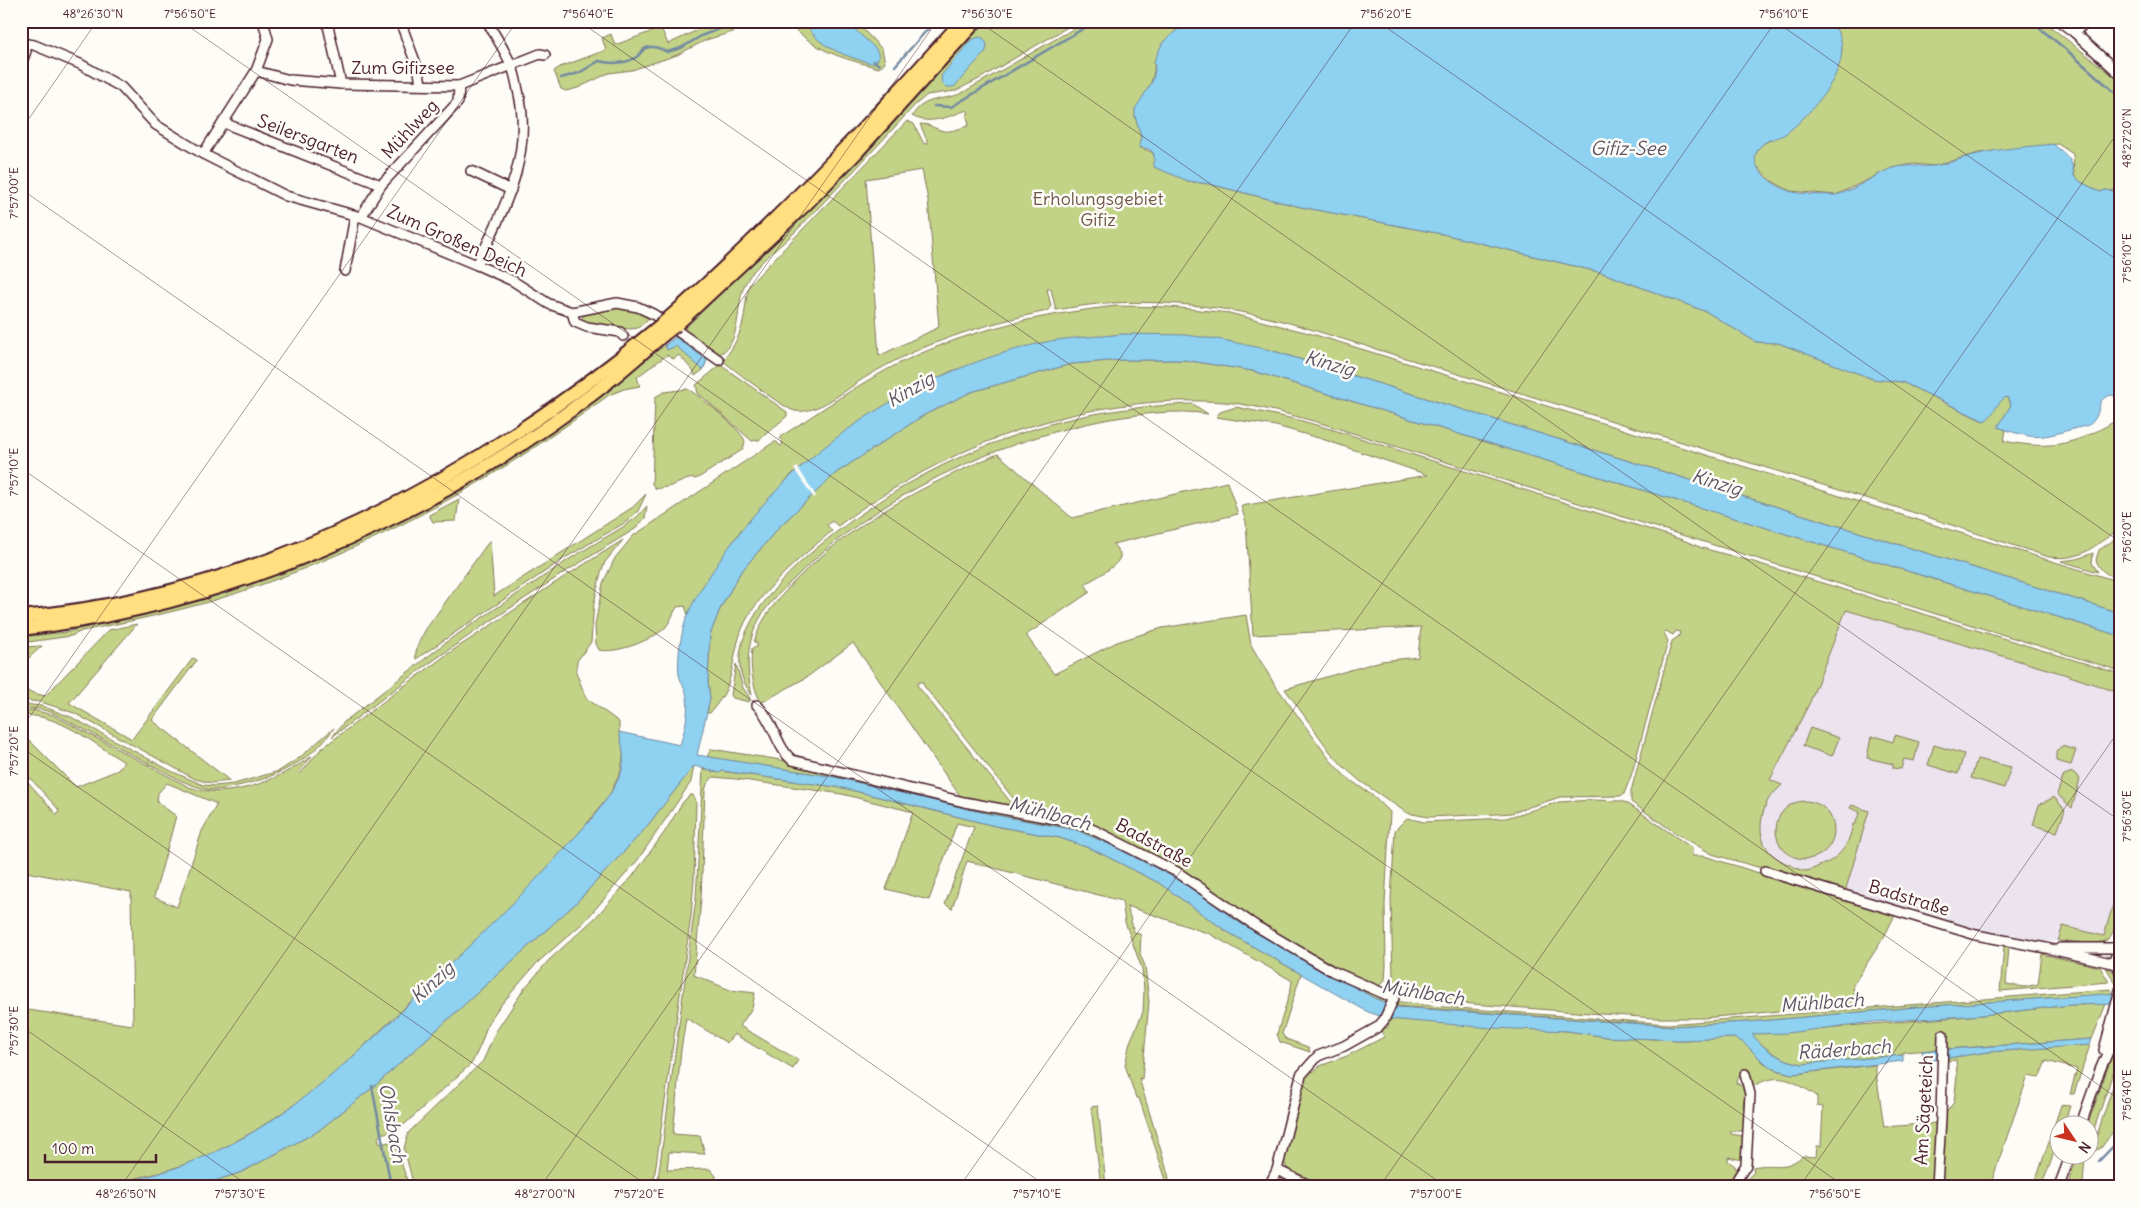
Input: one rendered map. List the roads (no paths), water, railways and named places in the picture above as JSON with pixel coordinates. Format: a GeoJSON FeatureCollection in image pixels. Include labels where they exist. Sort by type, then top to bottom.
{"type":"FeatureCollection","features":[{"type":"Feature","properties":{"kind":"highway"},"geometry":{"type":"LineString","coordinates":[[673,321],[840,156],[962,21]]}},
{"type":"Feature","properties":{"kind":"highway"},"geometry":{"type":"LineString","coordinates":[[21,629],[65,624],[108,616],[201,594],[311,554],[376,525],[497,459],[594,393],[660,332],[806,204],[856,153],[976,21]]}},
{"type":"Feature","properties":{"kind":"highway"},"geometry":{"type":"LineString","coordinates":[[21,617],[125,602],[194,585],[263,562],[366,520],[460,469],[520,432],[660,332]]}},
{"type":"Feature","properties":{"kind":"street"},"geometry":{"type":"LineString","coordinates":[[203,154],[256,71],[268,39],[263,21]]}},
{"type":"Feature","properties":{"kind":"street"},"geometry":{"type":"LineString","coordinates":[[327,21],[341,84]]}},
{"type":"Feature","properties":{"kind":"street"},"geometry":{"type":"LineString","coordinates":[[400,21],[419,72],[421,84]]}},
{"type":"Feature","properties":{"kind":"street"},"geometry":{"type":"LineString","coordinates":[[478,265],[519,169],[523,122],[521,100],[512,66],[487,21]]}},
{"type":"Feature","properties":{"kind":"street"},"geometry":{"type":"LineString","coordinates":[[2059,21],[2074,32],[2120,74]]}},
{"type":"Feature","properties":{"kind":"street"},"geometry":{"type":"LineString","coordinates":[[2074,32],[2088,21]]}},
{"type":"Feature","properties":{"kind":"street"},"geometry":{"type":"LineString","coordinates":[[21,65],[26,51],[22,41]]}},
{"type":"Feature","properties":{"kind":"street","name":"Zum Großen Deich"},"geometry":{"type":"LineString","coordinates":[[22,41],[80,64],[121,87],[156,125],[203,154],[286,196],[358,216],[478,265],[513,281],[549,304],[572,312],[575,322],[587,327],[620,332],[623,336]]}},
{"type":"Feature","properties":{"kind":"street","name":"Zum Gifizsee"},"geometry":{"type":"LineString","coordinates":[[256,71],[290,80],[341,84],[459,86],[540,54],[546,55]]}},
{"type":"Feature","properties":{"kind":"street","name":"Mühlweg"},"geometry":{"type":"LineString","coordinates":[[358,216],[381,185],[458,102],[459,86]]}},
{"type":"Feature","properties":{"kind":"street","name":"Seilersgarten"},"geometry":{"type":"LineString","coordinates":[[224,123],[381,185]]}},
{"type":"Feature","properties":{"kind":"street"},"geometry":{"type":"LineString","coordinates":[[471,171],[511,190]]}},
{"type":"Feature","properties":{"kind":"street"},"geometry":{"type":"LineString","coordinates":[[345,271],[358,216]]}},
{"type":"Feature","properties":{"kind":"street"},"geometry":{"type":"LineString","coordinates":[[572,312],[617,303],[638,307],[653,314],[718,360]]}},
{"type":"Feature","properties":{"kind":"street","name":"Badstraße"},"geometry":{"type":"LineString","coordinates":[[757,705],[772,724],[785,755],[792,760],[964,802],[1077,823],[1177,872],[1256,926],[1332,971],[1393,1001],[1384,1020],[1378,1027],[1344,1046],[1318,1056],[1306,1067],[1301,1075],[1277,1170]]}},
{"type":"Feature","properties":{"kind":"street","name":"Badstraße"},"geometry":{"type":"LineString","coordinates":[[1765,871],[1976,935],[2046,948],[2118,968]]}},
{"type":"Feature","properties":{"kind":"street","name":"Badstraße"},"geometry":{"type":"LineString","coordinates":[[2046,948],[2120,948]]}},
{"type":"Feature","properties":{"kind":"street"},"geometry":{"type":"LineString","coordinates":[[2118,968],[2115,958],[2120,948]]}},
{"type":"Feature","properties":{"kind":"street"},"geometry":{"type":"LineString","coordinates":[[2100,1070],[2120,990]]}},
{"type":"Feature","properties":{"kind":"street"},"geometry":{"type":"LineString","coordinates":[[2085,1114],[2100,1070],[2120,1024]]}},
{"type":"Feature","properties":{"kind":"street","name":"Am Sägeteich"},"geometry":{"type":"LineString","coordinates":[[1937,1186],[1943,1035]]}},
{"type":"Feature","properties":{"kind":"street"},"geometry":{"type":"LineString","coordinates":[[1733,1186],[1746,1165],[1750,1094],[1745,1074]]}},
{"type":"Feature","properties":{"kind":"street"},"geometry":{"type":"LineString","coordinates":[[2059,1186],[2067,1164]]}},
{"type":"Feature","properties":{"kind":"street"},"geometry":{"type":"LineString","coordinates":[[1269,1186],[1277,1170],[1311,1186]]}},
{"type":"Feature","properties":{"kind":"water"},"geometry":{"type":"Polygon","coordinates":[[[807,21],[846,21],[876,49],[877,60],[874,63],[870,63],[853,58],[823,44],[815,37],[807,21]]]}},
{"type":"Feature","properties":{"kind":"water","name":"Gifiz-See"},"geometry":{"type":"Polygon","coordinates":[[[1193,21],[1829,21],[1839,34],[1842,49],[1839,65],[1832,81],[1799,123],[1781,136],[1765,142],[1759,148],[1756,155],[1758,168],[1769,180],[1789,191],[1804,194],[1834,195],[1847,191],[1893,168],[1934,166],[1987,152],[2053,144],[2068,157],[2074,176],[2081,182],[2100,192],[2105,190],[2120,192],[2120,399],[2112,395],[2103,399],[2094,420],[2086,426],[2046,436],[2021,434],[1998,427],[2011,405],[2007,397],[2000,402],[1991,416],[1984,421],[1902,382],[1873,379],[1778,343],[1756,342],[1707,312],[1603,273],[1447,235],[1301,207],[1209,184],[1188,181],[1154,167],[1154,154],[1149,149],[1139,147],[1141,136],[1135,116],[1135,109],[1152,82],[1155,70],[1154,61],[1163,42],[1177,30],[1193,21]]]}},
{"type":"Feature","properties":{"kind":"water"},"geometry":{"type":"Polygon","coordinates":[[[979,37],[983,38],[987,44],[986,51],[954,87],[946,87],[942,83],[941,76],[971,40],[979,37]]]}},
{"type":"Feature","properties":{"kind":"water","name":"Kinzig"},"geometry":{"type":"Polygon","coordinates":[[[1124,334],[1185,335],[1223,340],[1270,350],[2120,613],[2120,636],[1253,371],[1184,360],[1122,360],[1071,364],[971,392],[924,415],[836,473],[779,527],[740,573],[720,609],[710,635],[708,682],[710,699],[697,755],[835,777],[985,813],[1076,830],[1109,844],[1185,883],[1240,923],[1374,998],[1396,1007],[1672,1026],[1749,1022],[1917,1007],[2120,993],[2120,1004],[2071,1005],[1982,1015],[1873,1022],[1787,1033],[1752,1034],[1774,1054],[1802,1064],[1903,1055],[1903,1061],[1793,1074],[1770,1067],[1746,1045],[1733,1038],[1681,1040],[1607,1037],[1568,1031],[1492,1028],[1389,1019],[1368,1012],[1343,998],[1226,931],[1159,883],[1092,849],[1060,838],[995,826],[843,788],[722,771],[720,773],[694,766],[644,830],[576,903],[377,1084],[318,1131],[242,1172],[199,1186],[94,1186],[156,1174],[216,1152],[253,1132],[310,1092],[364,1047],[478,938],[589,822],[610,794],[621,773],[623,757],[619,732],[680,745],[686,721],[687,703],[686,694],[679,675],[679,653],[687,616],[704,584],[754,515],[787,480],[823,448],[863,419],[904,394],[948,373],[994,356],[1041,343],[1072,338],[1124,334]]]}},
{"type":"Feature","properties":{"kind":"water"},"geometry":{"type":"Polygon","coordinates":[[[676,337],[707,360],[703,370],[676,346],[667,350],[665,345],[676,337]]]}},
{"type":"Feature","properties":{"kind":"water"},"geometry":{"type":"Polygon","coordinates":[[[2092,1039],[2090,1045],[1988,1052],[1928,1061],[1927,1057],[1923,1057],[1922,1051],[2092,1039]]]}},
{"type":"Feature","properties":{"kind":"waterway"},"geometry":{"type":"LineString","coordinates":[[561,78],[579,73],[599,61],[617,63],[631,60],[644,49],[650,47],[667,52],[681,48],[701,36],[739,21]]}},
{"type":"Feature","properties":{"kind":"waterway"},"geometry":{"type":"LineString","coordinates":[[895,66],[935,21]]}},
{"type":"Feature","properties":{"kind":"waterway"},"geometry":{"type":"LineString","coordinates":[[934,106],[951,107],[1096,21]]}},
{"type":"Feature","properties":{"kind":"waterway"},"geometry":{"type":"LineString","coordinates":[[2031,21],[2120,97]]}},
{"type":"Feature","properties":{"kind":"waterway"},"geometry":{"type":"LineString","coordinates":[[874,61],[879,65]]}},
{"type":"Feature","properties":{"kind":"waterway","name":"Ohlsbach"},"geometry":{"type":"LineString","coordinates":[[372,1086],[391,1186]]}},
{"type":"Feature","properties":{"kind":"waterway"},"geometry":{"type":"LineString","coordinates":[[2099,1161],[2120,1139]]}},
{"type":"Feature","properties":{"kind":"waterway"},"geometry":{"type":"LineString","coordinates":[[21,1176],[28,1186]]}},
{"type":"Feature","properties":{"kind":"park label","name":"Erholungsgebiet Gifiz"},"geometry":{"type":"Point","coordinates":[1098,209]}},
{"type":"Feature","properties":{"kind":"water label","name":"Mühlbach"},"geometry":{"type":"Point","coordinates":[1050,813]}},
{"type":"Feature","properties":{"kind":"water label","name":"Mühlbach"},"geometry":{"type":"Point","coordinates":[1423,992]}},
{"type":"Feature","properties":{"kind":"water label","name":"Mühlbach"},"geometry":{"type":"Point","coordinates":[1822,1002]}},
{"type":"Feature","properties":{"kind":"water label","name":"Räderbach"},"geometry":{"type":"Point","coordinates":[1844,1049]}}]}
